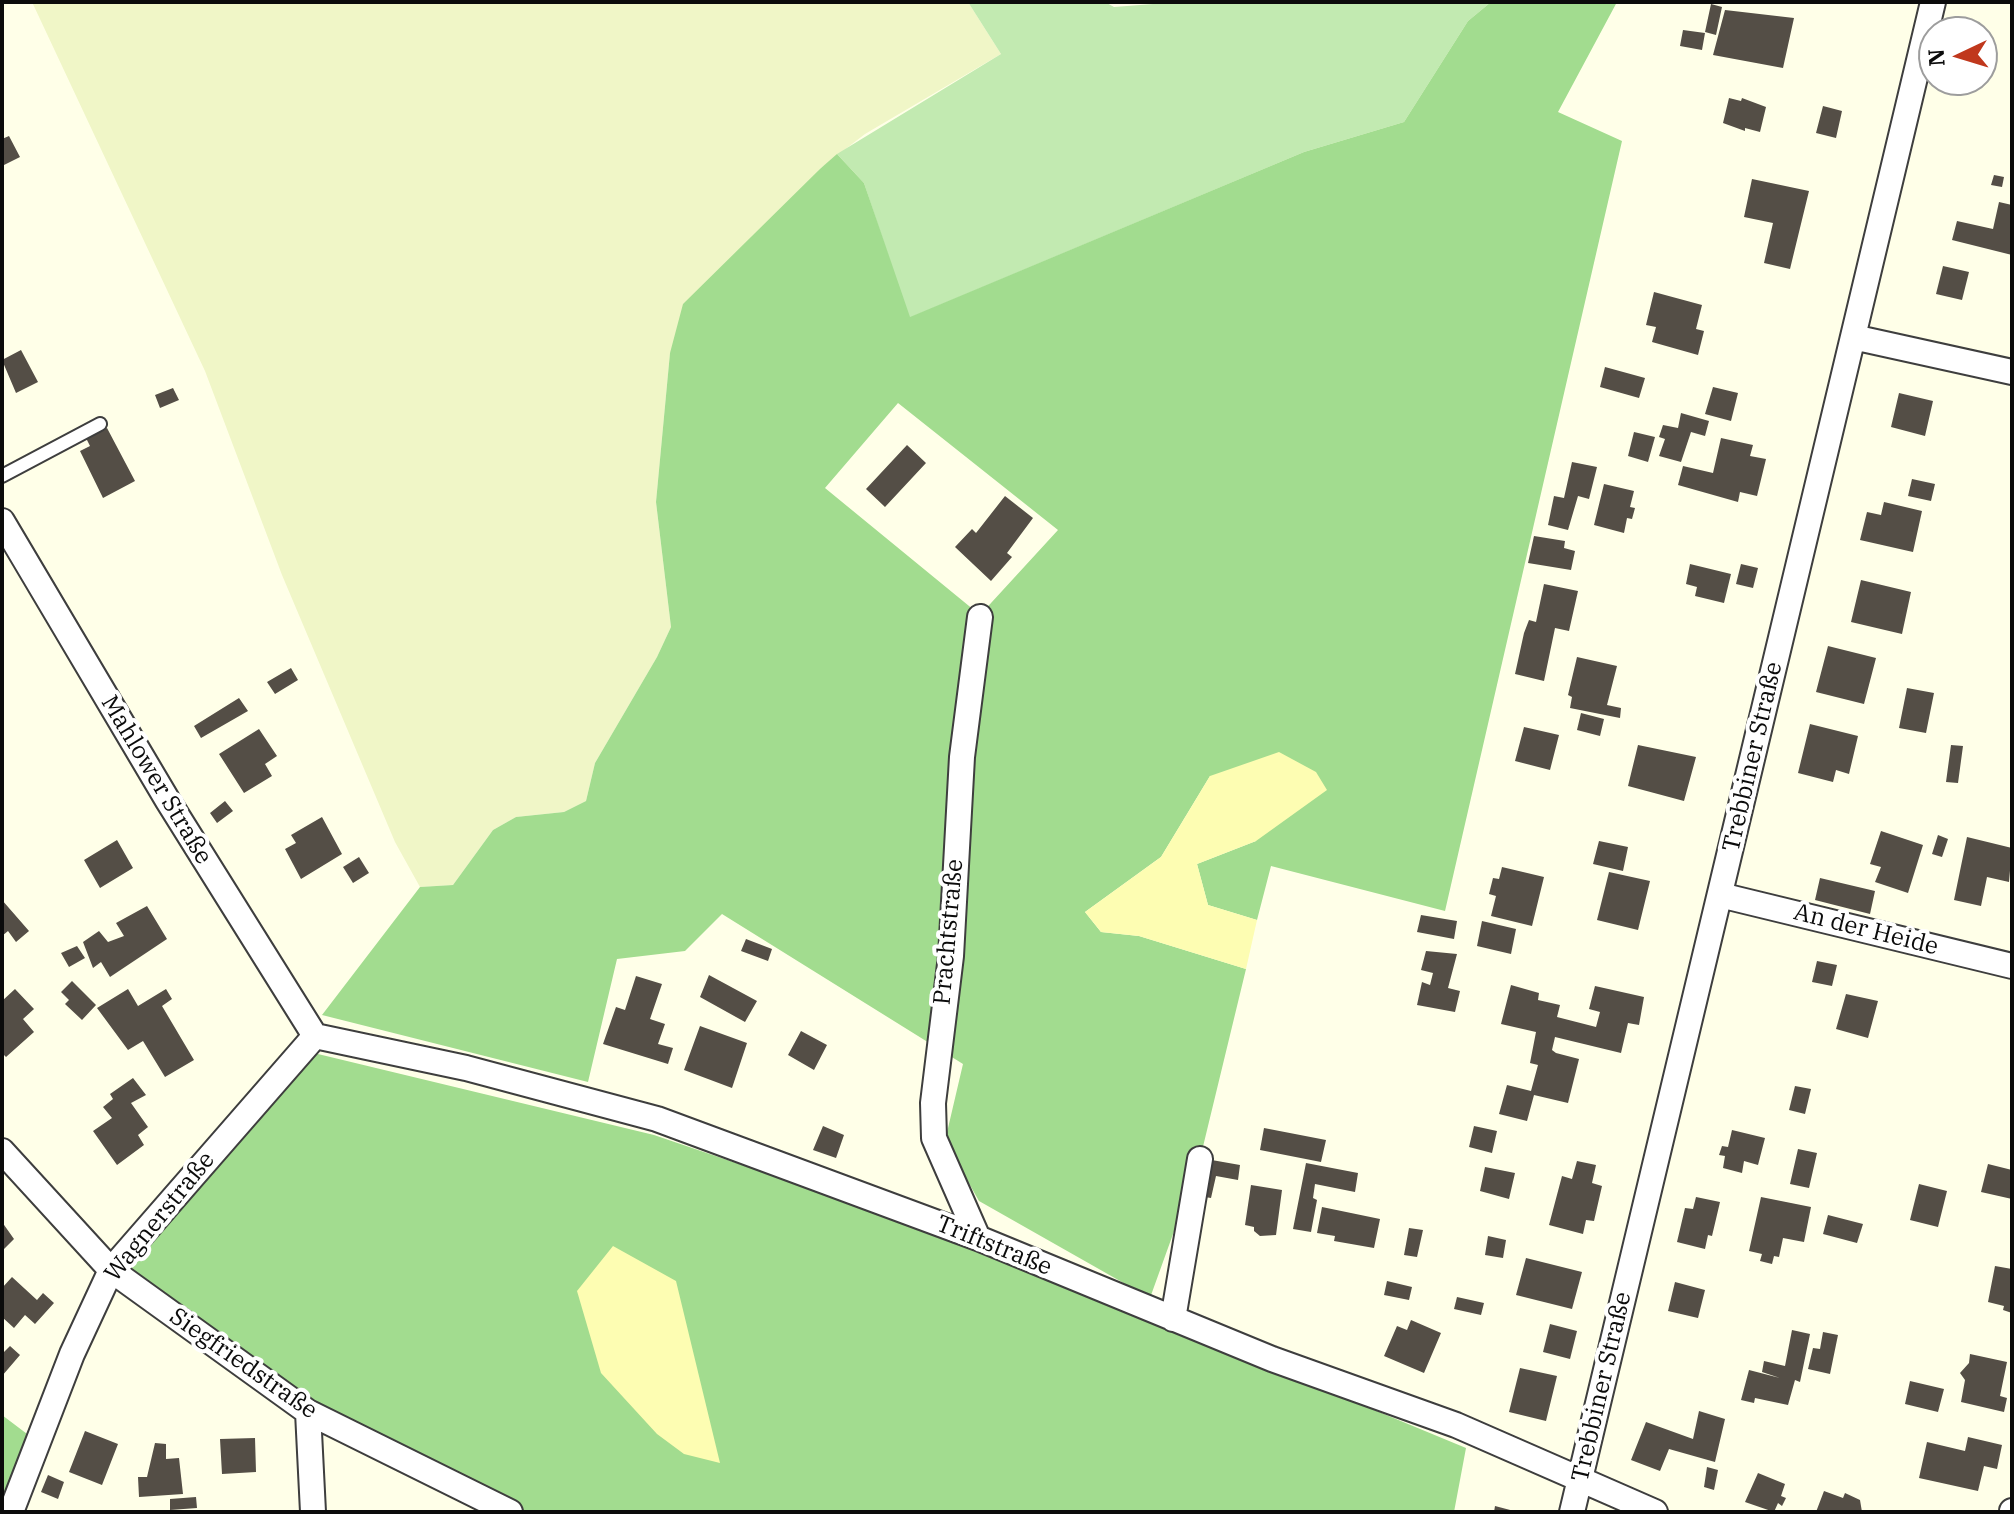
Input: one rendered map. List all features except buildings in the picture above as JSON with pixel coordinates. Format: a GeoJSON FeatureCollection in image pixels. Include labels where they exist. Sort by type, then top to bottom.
{"type":"FeatureCollection","features":[{"type":"Feature","properties":{"kind":"street","name":"Trebbiner Straße"},"geometry":{"type":"LineString","coordinates":[[1572,1512],[1933,2]]}},
{"type":"Feature","properties":{"kind":"street"},"geometry":{"type":"LineString","coordinates":[[1853,337],[2012,372]]}},
{"type":"Feature","properties":{"kind":"street","name":"Mahlower Straße"},"geometry":{"type":"LineString","coordinates":[[2,521],[168,801],[315,1036]]}},
{"type":"Feature","properties":{"kind":"street","name":"Prachtstraße"},"geometry":{"type":"LineString","coordinates":[[978,1238],[934,1138],[933,1103],[951,956],[962,757],[980,617]]}},
{"type":"Feature","properties":{"kind":"street","name":"An der Heide"},"geometry":{"type":"LineString","coordinates":[[1720,895],[2012,966]]}},
{"type":"Feature","properties":{"kind":"street","name":"Triftstraße"},"geometry":{"type":"LineString","coordinates":[[315,1036],[466,1068],[657,1119],[978,1238],[1173,1319],[1456,1425],[1655,1512]]}},
{"type":"Feature","properties":{"kind":"street","name":"Wagnerstraße"},"geometry":{"type":"LineString","coordinates":[[11,1512],[72,1354],[111,1270],[315,1036]]}},
{"type":"Feature","properties":{"kind":"street","name":"Siegfriedstraße"},"geometry":{"type":"LineString","coordinates":[[2,1151],[111,1270],[308,1412],[510,1512]]}},
{"type":"Feature","properties":{"kind":"street"},"geometry":{"type":"LineString","coordinates":[[1173,1319],[1200,1159]]}},
{"type":"Feature","properties":{"kind":"street"},"geometry":{"type":"LineString","coordinates":[[308,1412],[313,1512]]}},
{"type":"Feature","properties":{"kind":"lane"},"geometry":{"type":"LineString","coordinates":[[2,476],[100,424]]}},
{"type":"Feature","properties":{"kind":"shaded area"},"geometry":{"type":"Polygon","coordinates":[[[32,2],[968,2],[1001,54],[865,134],[821,168],[670,353],[656,502],[671,627],[657,657],[595,763],[586,801],[564,812],[516,817],[493,830],[453,885],[420,887],[395,842],[282,575],[205,371],[32,2]]]}},
{"type":"Feature","properties":{"kind":"shaded area"},"geometry":{"type":"Polygon","coordinates":[[[968,2],[1105,2],[1114,7],[1179,2],[1491,2],[1468,21],[1404,122],[1304,152],[909,318],[864,183],[837,154],[1001,54],[968,2]]]}},
{"type":"Feature","properties":{"kind":"shaded area"},"geometry":{"type":"Polygon","coordinates":[[[1491,2],[1617,2],[1558,112],[1622,141],[1445,911],[1271,866],[1257,920],[1208,905],[1197,864],[1256,841],[1210,776],[1161,857],[1085,912],[1101,932],[1139,936],[1246,969],[1200,1159],[1150,1298],[979,1201],[945,1141],[963,1064],[722,914],[685,951],[617,959],[588,1082],[322,1015],[420,887],[453,885],[493,830],[516,817],[564,812],[586,801],[595,763],[657,657],[671,627],[656,502],[670,353],[683,304],[837,154],[864,183],[910,317],[1304,152],[1404,122],[1468,21],[1491,2]],[[898,403],[825,488],[980,615],[1058,530],[898,403]]]}},
{"type":"Feature","properties":{"kind":"shaded area"},"geometry":{"type":"Polygon","coordinates":[[[293,1048],[654,1135],[971,1243],[1466,1448],[1454,1512],[510,1512],[308,1412],[111,1270],[293,1048]]]}},
{"type":"Feature","properties":{"kind":"shaded area"},"geometry":{"type":"Polygon","coordinates":[[[2,1415],[35,1440],[2,1497],[2,1415]]]}},
{"type":"Feature","properties":{"kind":"sand"},"geometry":{"type":"Polygon","coordinates":[[[1279,752],[1316,772],[1327,790],[1256,841],[1197,864],[1208,905],[1257,920],[1246,969],[1139,936],[1101,932],[1085,912],[1161,857],[1210,776],[1279,752]]]}},
{"type":"Feature","properties":{"kind":"sand"},"geometry":{"type":"Polygon","coordinates":[[[613,1246],[676,1281],[720,1463],[684,1454],[657,1434],[601,1373],[577,1291],[613,1246]]]}}]}
